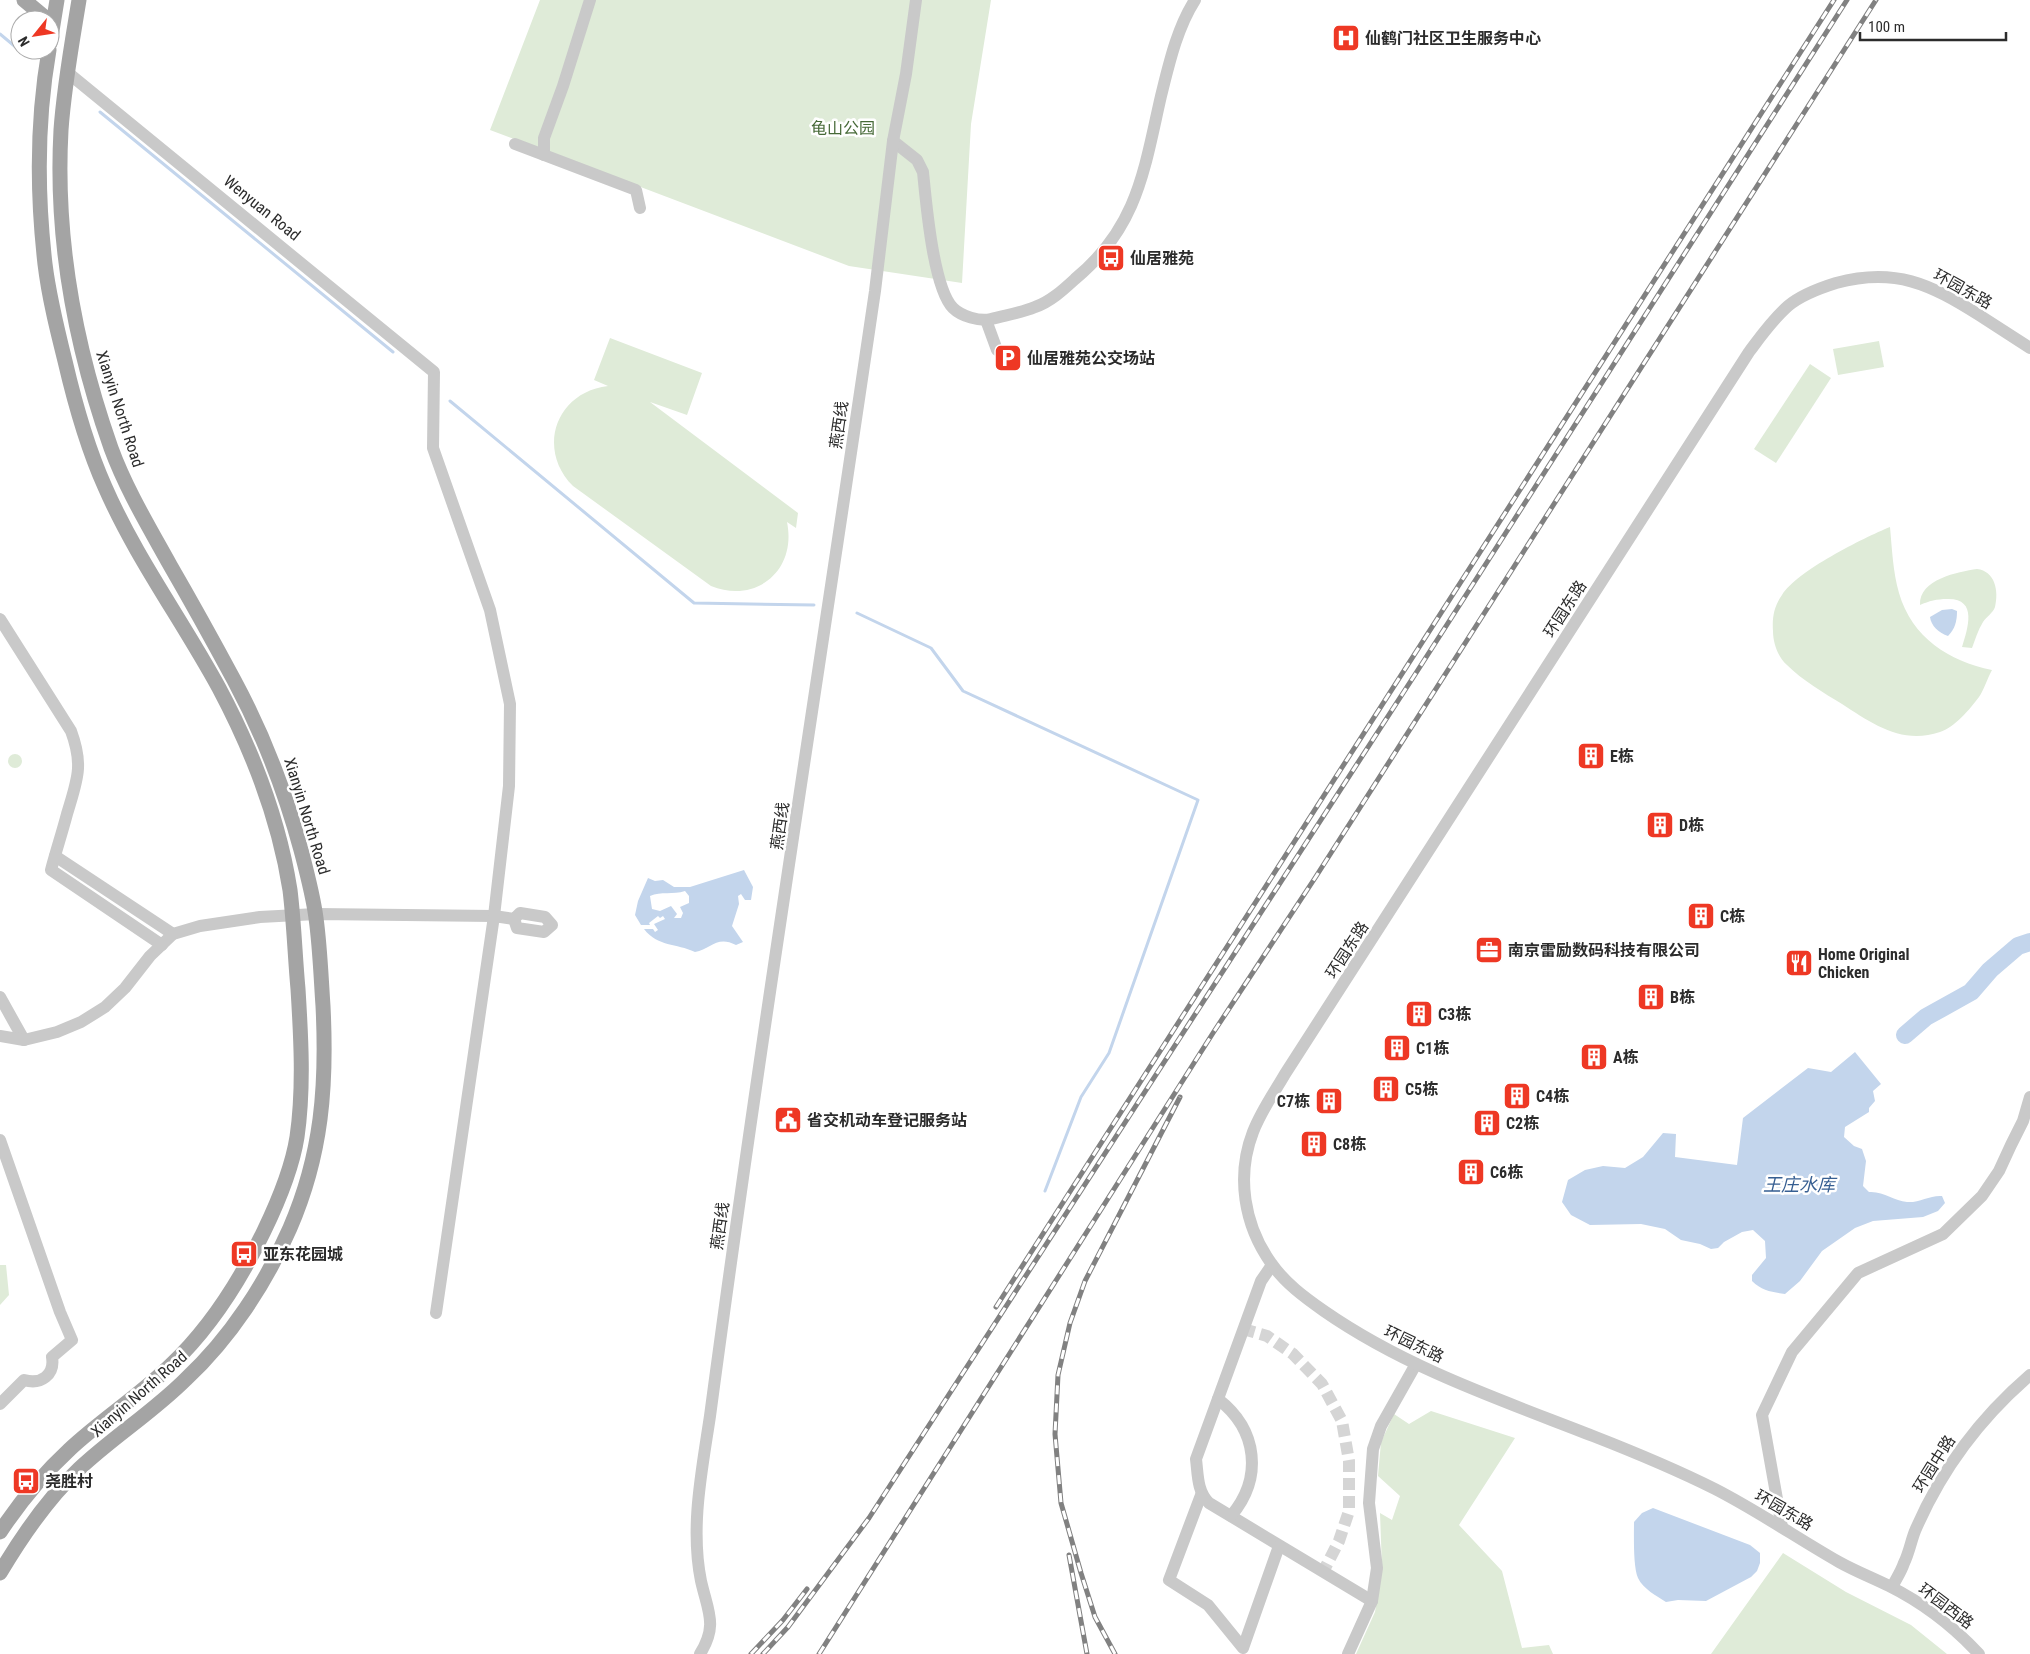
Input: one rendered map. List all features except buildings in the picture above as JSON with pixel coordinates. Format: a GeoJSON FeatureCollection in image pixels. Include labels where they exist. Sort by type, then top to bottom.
{"type":"FeatureCollection","features":[{"type":"Feature","properties":{"kind":"main road"},"geometry":{"type":"LineString","coordinates":[[24,0],[36,10]]}},
{"type":"Feature","properties":{"kind":"main road","name":"Xianyin North Road"},"geometry":{"type":"LineString","coordinates":[[0,1573],[34,1521],[76,1472],[168,1396],[208,1357],[228,1332],[270,1269],[289,1230],[310,1171],[318,1141],[322,1105],[324,1034],[319,943],[316,914],[294,824],[279,778],[235,681],[129,490],[112,449],[74,320],[65,262],[61,201],[61,132],[67,72],[79,0]]}},
{"type":"Feature","properties":{"kind":"main road"},"geometry":{"type":"LineString","coordinates":[[60,28],[73,36]]}},
{"type":"Feature","properties":{"kind":"main road","name":"Xianyin North Road"},"geometry":{"type":"LineString","coordinates":[[0,1532],[16,1508],[68,1451],[97,1426],[131,1401],[193,1342],[211,1321],[248,1263],[267,1225],[290,1166],[298,1129],[300,1034],[293,914],[289,886],[276,829],[262,784],[246,745],[219,689],[128,536],[101,478],[73,394],[57,326],[46,266],[41,202],[41,134],[47,60]]}},
{"type":"Feature","properties":{"kind":"street"},"geometry":{"type":"LineString","coordinates":[[544,155],[544,138],[563,86],[590,0]]}},
{"type":"Feature","properties":{"kind":"street","name":"燕西线"},"geometry":{"type":"LineString","coordinates":[[700,1654],[710,1638],[710,1611],[701,1580],[696,1536],[699,1496],[724,1309],[876,291],[894,141],[906,74],[916,0]]}},
{"type":"Feature","properties":{"kind":"street"},"geometry":{"type":"LineString","coordinates":[[894,141],[917,160],[922,172],[934,256],[943,291],[953,308],[972,318],[986,320],[1036,307],[1058,294],[1085,271],[1105,250],[1123,224],[1142,179],[1171,58],[1195,0]]}},
{"type":"Feature","properties":{"kind":"street","name":"Wenyuan Road"},"geometry":{"type":"LineString","coordinates":[[67,72],[434,372],[433,448],[490,610],[510,704],[509,795],[494,916]]}},
{"type":"Feature","properties":{"kind":"street"},"geometry":{"type":"LineString","coordinates":[[515,144],[636,190],[640,208]]}},
{"type":"Feature","properties":{"kind":"street","name":"环园东路"},"geometry":{"type":"LineString","coordinates":[[1892,1588],[1841,1563],[1717,1490],[1673,1468],[1454,1382],[1374,1343],[1340,1322],[1304,1298],[1287,1283],[1272,1265],[1260,1245],[1250,1222],[1245,1200],[1244,1176],[1247,1151],[1263,1110],[1749,352],[1772,321],[1790,305],[1804,296],[1829,286],[1849,280],[1874,276],[1903,279],[1932,288],[2030,348]]}},
{"type":"Feature","properties":{"kind":"street"},"geometry":{"type":"LineString","coordinates":[[986,320],[997,350]]}},
{"type":"Feature","properties":{"kind":"street"},"geometry":{"type":"LineString","coordinates":[[0,620],[71,731],[77,750],[79,769],[77,784],[51,870],[162,945]]}},
{"type":"Feature","properties":{"kind":"street"},"geometry":{"type":"LineString","coordinates":[[55,856],[172,934]]}},
{"type":"Feature","properties":{"kind":"street"},"geometry":{"type":"LineString","coordinates":[[0,1036],[24,1040],[57,1032],[82,1022],[105,1007],[125,988],[150,956],[172,934],[200,926],[293,914],[494,916],[514,919]]}},
{"type":"Feature","properties":{"kind":"street"},"geometry":{"type":"LineString","coordinates":[[436,1313],[494,916]]}},
{"type":"Feature","properties":{"kind":"street"},"geometry":{"type":"LineString","coordinates":[[0,997],[24,1040]]}},
{"type":"Feature","properties":{"kind":"street"},"geometry":{"type":"LineString","coordinates":[[1782,1527],[1762,1415],[1792,1352],[1858,1273],[1943,1234],[1982,1196],[1999,1171],[2019,1129],[2030,1097]]}},
{"type":"Feature","properties":{"kind":"street"},"geometry":{"type":"LineString","coordinates":[[0,1140],[60,1312],[72,1340],[52,1357],[51,1371],[45,1378],[35,1382],[24,1380],[0,1404]]}},
{"type":"Feature","properties":{"kind":"street"},"geometry":{"type":"LineString","coordinates":[[1272,1265],[1261,1281],[1196,1459],[1201,1495],[1169,1580],[1208,1605],[1243,1648],[1279,1546]]}},
{"type":"Feature","properties":{"kind":"street"},"geometry":{"type":"LineString","coordinates":[[1348,1654],[1372,1601],[1377,1568],[1369,1503],[1373,1449],[1381,1426],[1416,1364]]}},
{"type":"Feature","properties":{"kind":"street","name":"环园中路"},"geometry":{"type":"LineString","coordinates":[[1892,1588],[1905,1563],[1915,1532],[1927,1506],[1961,1448],[2010,1392],[2030,1375]]}},
{"type":"Feature","properties":{"kind":"street"},"geometry":{"type":"LineString","coordinates":[[1218,1400],[1240,1422],[1245,1430],[1251,1450],[1250,1481],[1243,1500],[1231,1516]]}},
{"type":"Feature","properties":{"kind":"street"},"geometry":{"type":"LineString","coordinates":[[1201,1495],[1209,1503],[1372,1601]]}},
{"type":"Feature","properties":{"kind":"street","name":"环园西路"},"geometry":{"type":"LineString","coordinates":[[1892,1588],[1940,1618],[1958,1632],[1979,1654]]}},
{"type":"Feature","properties":{"kind":"green space","name":"龟山公园"},"geometry":{"type":"Polygon","coordinates":[[[540,0],[991,0],[971,124],[962,283],[849,266],[490,130],[540,0]]]}},
{"type":"Feature","properties":{"kind":"green space"},"geometry":{"type":"Polygon","coordinates":[[[610,338],[702,373],[687,415],[650,402],[798,513],[796,528],[787,522],[788,540],[786,555],[779,569],[770,579],[757,587],[743,590],[728,590],[711,586],[573,486],[562,471],[556,456],[554,440],[557,424],[564,411],[575,399],[590,391],[608,386],[594,380],[610,338]]]}},
{"type":"Feature","properties":{"kind":"green space"},"geometry":{"type":"Polygon","coordinates":[[[1879,341],[1884,367],[1838,375],[1833,349],[1879,341]]]}},
{"type":"Feature","properties":{"kind":"green space"},"geometry":{"type":"Polygon","coordinates":[[[1810,364],[1831,378],[1776,463],[1754,449],[1810,364]]]}},
{"type":"Feature","properties":{"kind":"green space"},"geometry":{"type":"Polygon","coordinates":[[[1890,527],[1897,585],[1905,609],[1913,623],[1923,635],[1947,654],[1976,666],[1992,670],[1979,697],[1961,718],[1945,730],[1926,735],[1913,736],[1888,730],[1813,686],[1784,662],[1777,650],[1773,636],[1775,608],[1779,599],[1790,586],[1801,576],[1832,556],[1890,527]]]}},
{"type":"Feature","properties":{"kind":"green space"},"geometry":{"type":"Polygon","coordinates":[[[1977,569],[1992,578],[1996,588],[1995,607],[1981,625],[1972,648],[1962,647],[1968,623],[1967,609],[1963,603],[1957,600],[1943,599],[1933,600],[1920,605],[1921,596],[1926,589],[1941,578],[1977,569]]]}},
{"type":"Feature","properties":{"kind":"green space"},"geometry":{"type":"Polygon","coordinates":[[[12,754],[18,754],[22,761],[18,768],[12,768],[8,764],[8,758],[12,754]]]}},
{"type":"Feature","properties":{"kind":"green space"},"geometry":{"type":"Polygon","coordinates":[[[0,1265],[6,1265],[9,1295],[0,1305],[0,1265]]]}},
{"type":"Feature","properties":{"kind":"green space"},"geometry":{"type":"Polygon","coordinates":[[[1431,1411],[1515,1438],[1459,1525],[1502,1571],[1522,1648],[1549,1645],[1553,1654],[1356,1654],[1375,1612],[1382,1568],[1380,1513],[1392,1520],[1400,1496],[1378,1476],[1381,1442],[1394,1414],[1409,1424],[1431,1411]]]}},
{"type":"Feature","properties":{"kind":"green space"},"geometry":{"type":"Polygon","coordinates":[[[1783,1553],[1846,1592],[1911,1625],[1947,1654],[1711,1654],[1783,1553]]]}},
{"type":"Feature","properties":{"kind":"water"},"geometry":{"type":"Polygon","coordinates":[[[1952,609],[1957,611],[1957,618],[1954,628],[1948,636],[1936,629],[1930,617],[1942,610],[1952,609]]]}},
{"type":"Feature","properties":{"kind":"water"},"geometry":{"type":"Polygon","coordinates":[[[744,870],[753,887],[751,900],[745,900],[741,894],[738,896],[739,904],[732,926],[743,942],[736,945],[724,941],[719,942],[695,952],[661,942],[649,935],[644,929],[653,929],[655,932],[658,930],[654,924],[665,919],[663,916],[660,918],[658,916],[649,923],[650,925],[641,925],[635,915],[638,901],[648,878],[655,881],[663,880],[674,887],[690,887],[744,870]],[[685,891],[650,896],[652,909],[660,911],[671,906],[677,914],[674,918],[681,918],[683,913],[680,907],[689,903],[689,896],[685,891]]]}},
{"type":"Feature","properties":{"kind":"water","name":"王庄水库"},"geometry":{"type":"Polygon","coordinates":[[[1855,1052],[1881,1084],[1873,1091],[1875,1101],[1869,1108],[1869,1112],[1845,1127],[1844,1137],[1854,1146],[1862,1149],[1866,1161],[1863,1186],[1869,1192],[1879,1193],[1902,1201],[1911,1202],[1942,1196],[1945,1203],[1938,1211],[1923,1217],[1873,1221],[1855,1228],[1822,1251],[1800,1281],[1785,1294],[1763,1289],[1752,1281],[1752,1275],[1766,1258],[1765,1241],[1753,1230],[1742,1232],[1724,1242],[1718,1248],[1711,1249],[1700,1244],[1681,1240],[1665,1229],[1641,1224],[1590,1225],[1571,1215],[1562,1202],[1568,1180],[1585,1170],[1603,1166],[1625,1168],[1643,1157],[1663,1133],[1676,1134],[1675,1157],[1737,1165],[1743,1118],[1808,1068],[1831,1072],[1855,1052]]]}},
{"type":"Feature","properties":{"kind":"water"},"geometry":{"type":"Polygon","coordinates":[[[1653,1508],[1750,1545],[1760,1553],[1760,1563],[1757,1571],[1751,1577],[1706,1601],[1678,1600],[1666,1602],[1643,1586],[1636,1573],[1635,1566],[1634,1522],[1642,1513],[1653,1508]]]}},
{"type":"Feature","properties":{"kind":"waterway"},"geometry":{"type":"LineString","coordinates":[[0,34],[10,42]]}},
{"type":"Feature","properties":{"kind":"waterway"},"geometry":{"type":"LineString","coordinates":[[100,112],[393,352]]}},
{"type":"Feature","properties":{"kind":"waterway"},"geometry":{"type":"LineString","coordinates":[[450,401],[694,603],[814,605]]}},
{"type":"Feature","properties":{"kind":"waterway"},"geometry":{"type":"LineString","coordinates":[[857,613],[931,648],[963,691],[1198,800],[1109,1053],[1081,1097],[1045,1191]]}},
{"type":"Feature","properties":{"kind":"waterway"},"geometry":{"type":"LineString","coordinates":[[1905,1035],[1926,1017],[1971,992],[1990,970],[2018,946],[2030,942]]}},
{"type":"Feature","properties":{"kind":"tunnel"},"geometry":{"type":"LineString","coordinates":[[1243,1329],[1267,1336],[1293,1354],[1322,1384],[1342,1421],[1349,1461],[1349,1511],[1339,1541],[1323,1572]]}},
{"type":"Feature","properties":{"kind":"railway"},"geometry":{"type":"LineString","coordinates":[[996,1307],[1834,0]]}},
{"type":"Feature","properties":{"kind":"railway"},"geometry":{"type":"LineString","coordinates":[[763,1654],[788,1627],[869,1518],[1416,673],[1847,0]]}},
{"type":"Feature","properties":{"kind":"railway"},"geometry":{"type":"LineString","coordinates":[[819,1654],[1213,1033],[1315,878],[1876,0]]}},
{"type":"Feature","properties":{"kind":"railway"},"geometry":{"type":"LineString","coordinates":[[1115,1654],[1095,1617],[1061,1503],[1055,1434],[1058,1375],[1070,1323],[1085,1281],[1180,1097]]}},
{"type":"Feature","properties":{"kind":"railway"},"geometry":{"type":"LineString","coordinates":[[1069,1555],[1087,1654]]}},
{"type":"Feature","properties":{"kind":"railway"},"geometry":{"type":"LineString","coordinates":[[751,1654],[783,1620],[807,1589]]}},
{"type":"Feature","properties":{"kind":"place","name":"仙鹤门社区卫生服务中心"},"geometry":{"type":"Point","coordinates":[1346,38]}},
{"type":"Feature","properties":{"kind":"place","name":"仙居雅苑"},"geometry":{"type":"Point","coordinates":[1111,258]}},
{"type":"Feature","properties":{"kind":"place","name":"仙居雅苑公交场站"},"geometry":{"type":"Point","coordinates":[1008,358]}},
{"type":"Feature","properties":{"kind":"place","name":"E栋"},"geometry":{"type":"Point","coordinates":[1591,756]}},
{"type":"Feature","properties":{"kind":"place","name":"D栋"},"geometry":{"type":"Point","coordinates":[1660,825]}},
{"type":"Feature","properties":{"kind":"place","name":"C栋"},"geometry":{"type":"Point","coordinates":[1701,916]}},
{"type":"Feature","properties":{"kind":"place","name":"南京雷励数码科技有限公司"},"geometry":{"type":"Point","coordinates":[1489,950]}},
{"type":"Feature","properties":{"kind":"place","name":"Home Original Chicken"},"geometry":{"type":"Point","coordinates":[1799,963]}},
{"type":"Feature","properties":{"kind":"place","name":"B栋"},"geometry":{"type":"Point","coordinates":[1651,997]}},
{"type":"Feature","properties":{"kind":"place","name":"C3栋"},"geometry":{"type":"Point","coordinates":[1419,1014]}},
{"type":"Feature","properties":{"kind":"place","name":"C1栋"},"geometry":{"type":"Point","coordinates":[1397,1048]}},
{"type":"Feature","properties":{"kind":"place","name":"A栋"},"geometry":{"type":"Point","coordinates":[1594,1057]}},
{"type":"Feature","properties":{"kind":"place","name":"C5栋"},"geometry":{"type":"Point","coordinates":[1386,1089]}},
{"type":"Feature","properties":{"kind":"place","name":"C4栋"},"geometry":{"type":"Point","coordinates":[1517,1096]}},
{"type":"Feature","properties":{"kind":"place","name":"C7栋"},"geometry":{"type":"Point","coordinates":[1329,1101]}},
{"type":"Feature","properties":{"kind":"place","name":"省交机动车登记服务站"},"geometry":{"type":"Point","coordinates":[788,1120]}},
{"type":"Feature","properties":{"kind":"place","name":"C2栋"},"geometry":{"type":"Point","coordinates":[1487,1123]}},
{"type":"Feature","properties":{"kind":"place","name":"C8栋"},"geometry":{"type":"Point","coordinates":[1314,1144]}},
{"type":"Feature","properties":{"kind":"place","name":"C6栋"},"geometry":{"type":"Point","coordinates":[1471,1172]}},
{"type":"Feature","properties":{"kind":"place","name":"亚东花园城"},"geometry":{"type":"Point","coordinates":[244,1254]}},
{"type":"Feature","properties":{"kind":"place","name":"尧胜村"},"geometry":{"type":"Point","coordinates":[26,1481]}}]}
